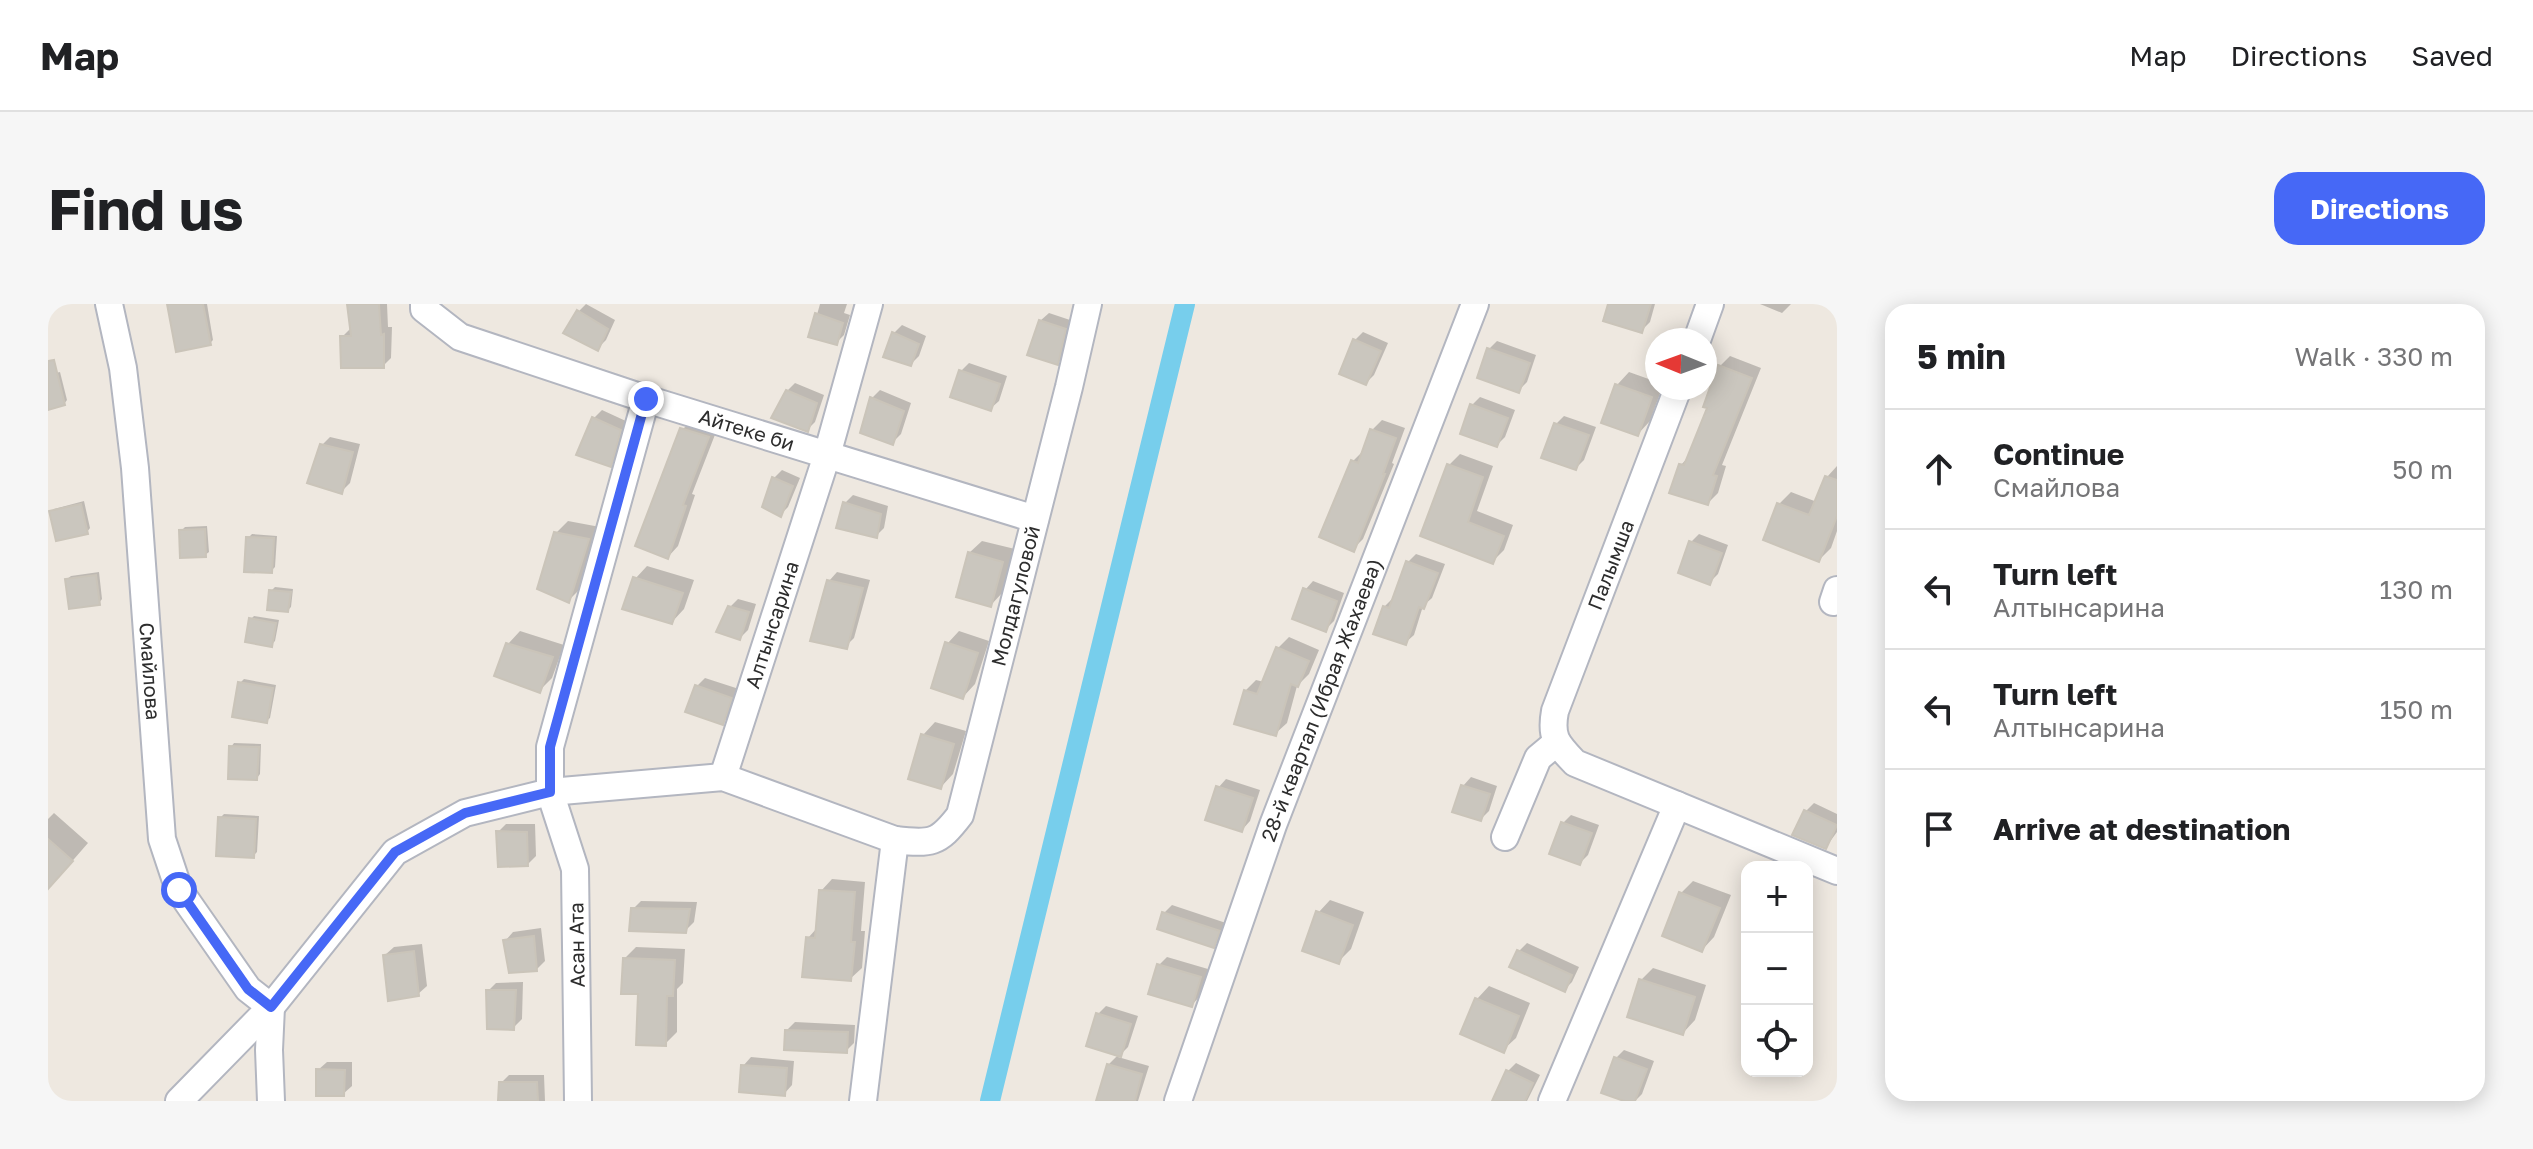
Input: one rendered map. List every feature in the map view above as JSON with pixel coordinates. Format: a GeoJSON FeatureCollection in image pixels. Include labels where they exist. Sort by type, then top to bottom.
{"type":"FeatureCollection","features":[{"type":"Feature","properties":{"kind":"street","name":"Смайлова"},"geometry":{"type":"LineString","coordinates":[[109,304],[123,368],[135,468],[162,839],[179,890],[248,989],[271,1007]]}},
{"type":"Feature","properties":{"kind":"street","name":"Айтеке би"},"geometry":{"type":"LineString","coordinates":[[424,304],[424,309],[460,337],[646,399],[1035,519]]}},
{"type":"Feature","properties":{"kind":"street","name":"Алтынсарина"},"geometry":{"type":"LineString","coordinates":[[723,777],[827,455],[869,304]]}},
{"type":"Feature","properties":{"kind":"street","name":"Молдагуловой"},"geometry":{"type":"LineString","coordinates":[[723,777],[895,840],[922,843],[944,836],[960,815],[1088,304]]}},
{"type":"Feature","properties":{"kind":"street","name":"28-й квартал (Ибрая Жахаева)"},"geometry":{"type":"LineString","coordinates":[[1178,1101],[1273,825],[1475,304]]}},
{"type":"Feature","properties":{"kind":"street"},"geometry":{"type":"LineString","coordinates":[[1701,328],[1710,304]]}},
{"type":"Feature","properties":{"kind":"street"},"geometry":{"type":"LineString","coordinates":[[550,792],[550,747],[646,399]]}},
{"type":"Feature","properties":{"kind":"street","name":"Палымша"},"geometry":{"type":"LineString","coordinates":[[1556,743],[1552,728],[1555,711],[1673,400]]}},
{"type":"Feature","properties":{"kind":"street"},"geometry":{"type":"LineString","coordinates":[[1505,837],[1538,758],[1556,743],[1575,763],[1837,871]]}},
{"type":"Feature","properties":{"kind":"street"},"geometry":{"type":"LineString","coordinates":[[179,1101],[271,1007],[395,852],[465,813],[550,792],[723,777]]}},
{"type":"Feature","properties":{"kind":"street","name":"Асан Ата"},"geometry":{"type":"LineString","coordinates":[[550,792],[575,869],[578,1101]]}},
{"type":"Feature","properties":{"kind":"street"},"geometry":{"type":"LineString","coordinates":[[1552,1101],[1677,805]]}},
{"type":"Feature","properties":{"kind":"street"},"geometry":{"type":"LineString","coordinates":[[863,1101],[895,840]]}},
{"type":"Feature","properties":{"kind":"street"},"geometry":{"type":"LineString","coordinates":[[271,1007],[271,1101]]}},
{"type":"Feature","properties":{"kind":"building"},"geometry":{"type":"Polygon","coordinates":[[[167,304],[203,304],[211,345],[176,352],[167,304]]]}},
{"type":"Feature","properties":{"kind":"building"},"geometry":{"type":"Polygon","coordinates":[[[347,304],[379,304],[381,335],[384,334],[384,368],[341,368],[340,336],[351,336],[347,304]]]}},
{"type":"Feature","properties":{"kind":"building"},"geometry":{"type":"Polygon","coordinates":[[[1608,304],[1651,304],[1642,333],[1603,321],[1608,304]]]}},
{"type":"Feature","properties":{"kind":"building"},"geometry":{"type":"Polygon","coordinates":[[[577,310],[608,329],[598,351],[563,333],[577,310]]]}},
{"type":"Feature","properties":{"kind":"building"},"geometry":{"type":"Polygon","coordinates":[[[815,313],[843,323],[837,345],[808,337],[815,313]]]}},
{"type":"Feature","properties":{"kind":"building"},"geometry":{"type":"Polygon","coordinates":[[[1039,320],[1066,329],[1058,365],[1027,355],[1039,320]]]}},
{"type":"Feature","properties":{"kind":"building"},"geometry":{"type":"Polygon","coordinates":[[[892,332],[919,344],[911,366],[883,357],[892,332]]]}},
{"type":"Feature","properties":{"kind":"building"},"geometry":{"type":"Polygon","coordinates":[[[1353,339],[1381,351],[1366,385],[1339,374],[1353,339]]]}},
{"type":"Feature","properties":{"kind":"building"},"geometry":{"type":"Polygon","coordinates":[[[1487,348],[1530,363],[1519,393],[1477,378],[1487,348]]]}},
{"type":"Feature","properties":{"kind":"building"},"geometry":{"type":"Polygon","coordinates":[[[54,360],[65,405],[48,410],[48,361],[54,360]]]}},
{"type":"Feature","properties":{"kind":"building"},"geometry":{"type":"Polygon","coordinates":[[[1718,365],[1752,378],[1713,475],[1717,476],[1708,505],[1669,493],[1679,464],[1684,465],[1707,408],[1703,407],[1706,400],[1717,400],[1718,365]]]}},
{"type":"Feature","properties":{"kind":"building"},"geometry":{"type":"Polygon","coordinates":[[[959,370],[1000,384],[991,411],[950,397],[959,370]]]}},
{"type":"Feature","properties":{"kind":"building"},"geometry":{"type":"Polygon","coordinates":[[[1615,384],[1645,395],[1645,400],[1651,400],[1638,436],[1601,423],[1615,384]]]}},
{"type":"Feature","properties":{"kind":"building"},"geometry":{"type":"Polygon","coordinates":[[[786,390],[817,403],[808,432],[771,418],[786,390]]]}},
{"type":"Feature","properties":{"kind":"building"},"geometry":{"type":"Polygon","coordinates":[[[870,397],[904,411],[893,445],[860,433],[870,397]]]}},
{"type":"Feature","properties":{"kind":"building"},"geometry":{"type":"Polygon","coordinates":[[[1470,404],[1508,418],[1497,447],[1460,434],[1470,404]]]}},
{"type":"Feature","properties":{"kind":"building"},"geometry":{"type":"Polygon","coordinates":[[[592,417],[621,430],[611,467],[576,455],[592,417]]]}},
{"type":"Feature","properties":{"kind":"building"},"geometry":{"type":"Polygon","coordinates":[[[1554,423],[1589,435],[1576,470],[1541,458],[1554,423]]]}},
{"type":"Feature","properties":{"kind":"building"},"geometry":{"type":"Polygon","coordinates":[[[680,428],[709,437],[683,505],[686,506],[668,559],[635,546],[680,428]]]}},
{"type":"Feature","properties":{"kind":"building"},"geometry":{"type":"Polygon","coordinates":[[[1370,429],[1396,438],[1354,552],[1319,537],[1351,460],[1358,463],[1370,429]]]}},
{"type":"Feature","properties":{"kind":"building"},"geometry":{"type":"Polygon","coordinates":[[[320,444],[353,452],[342,494],[307,483],[320,444]]]}},
{"type":"Feature","properties":{"kind":"building"},"geometry":{"type":"Polygon","coordinates":[[[1447,464],[1483,477],[1468,522],[1504,536],[1493,564],[1420,536],[1447,464]]]}},
{"type":"Feature","properties":{"kind":"building"},"geometry":{"type":"Polygon","coordinates":[[[1825,476],[1837,480],[1837,516],[1819,562],[1763,540],[1777,503],[1809,515],[1825,476]]]}},
{"type":"Feature","properties":{"kind":"building"},"geometry":{"type":"Polygon","coordinates":[[[772,477],[793,486],[781,517],[762,507],[772,477]]]}},
{"type":"Feature","properties":{"kind":"building"},"geometry":{"type":"Polygon","coordinates":[[[843,502],[881,514],[877,538],[836,528],[843,502]]]}},
{"type":"Feature","properties":{"kind":"building"},"geometry":{"type":"Polygon","coordinates":[[[81,504],[88,534],[56,541],[49,511],[81,504]]]}},
{"type":"Feature","properties":{"kind":"building"},"geometry":{"type":"Polygon","coordinates":[[[205,529],[206,557],[180,558],[179,530],[205,529]]]}},
{"type":"Feature","properties":{"kind":"building"},"geometry":{"type":"Polygon","coordinates":[[[554,532],[589,539],[569,603],[537,589],[554,532]]]}},
{"type":"Feature","properties":{"kind":"building"},"geometry":{"type":"Polygon","coordinates":[[[246,537],[274,538],[272,573],[244,572],[246,537]]]}},
{"type":"Feature","properties":{"kind":"building"},"geometry":{"type":"Polygon","coordinates":[[[1689,541],[1722,553],[1710,585],[1678,573],[1689,541]]]}},
{"type":"Feature","properties":{"kind":"building"},"geometry":{"type":"Polygon","coordinates":[[[968,552],[1003,562],[991,607],[956,597],[968,552]]]}},
{"type":"Feature","properties":{"kind":"building"},"geometry":{"type":"Polygon","coordinates":[[[1406,561],[1438,573],[1424,609],[1419,607],[1406,645],[1373,634],[1383,606],[1389,608],[1406,561]]]}},
{"type":"Feature","properties":{"kind":"building"},"geometry":{"type":"Polygon","coordinates":[[[96,575],[100,605],[69,609],[65,579],[96,575]]]}},
{"type":"Feature","properties":{"kind":"building"},"geometry":{"type":"Polygon","coordinates":[[[633,577],[683,593],[672,624],[622,609],[633,577]]]}},
{"type":"Feature","properties":{"kind":"building"},"geometry":{"type":"Polygon","coordinates":[[[827,580],[863,588],[847,649],[810,641],[827,580]]]}},
{"type":"Feature","properties":{"kind":"building"},"geometry":{"type":"Polygon","coordinates":[[[1303,588],[1337,601],[1326,632],[1292,619],[1303,588]]]}},
{"type":"Feature","properties":{"kind":"building"},"geometry":{"type":"Polygon","coordinates":[[[269,590],[291,592],[288,612],[267,610],[269,590]]]}},
{"type":"Feature","properties":{"kind":"building"},"geometry":{"type":"Polygon","coordinates":[[[728,606],[749,612],[740,640],[716,632],[728,606]]]}},
{"type":"Feature","properties":{"kind":"building"},"geometry":{"type":"Polygon","coordinates":[[[249,618],[276,623],[272,647],[245,642],[249,618]]]}},
{"type":"Feature","properties":{"kind":"building"},"geometry":{"type":"Polygon","coordinates":[[[945,642],[978,653],[963,699],[931,688],[945,642]]]}},
{"type":"Feature","properties":{"kind":"building"},"geometry":{"type":"Polygon","coordinates":[[[506,643],[553,657],[540,693],[494,676],[506,643]]]}},
{"type":"Feature","properties":{"kind":"building"},"geometry":{"type":"Polygon","coordinates":[[[1276,647],[1309,661],[1298,687],[1291,684],[1276,736],[1234,724],[1244,690],[1257,694],[1276,647]]]}},
{"type":"Feature","properties":{"kind":"building"},"geometry":{"type":"Polygon","coordinates":[[[238,682],[273,688],[267,723],[232,717],[238,682]]]}},
{"type":"Feature","properties":{"kind":"building"},"geometry":{"type":"Polygon","coordinates":[[[695,685],[732,698],[723,725],[685,712],[695,685]]]}},
{"type":"Feature","properties":{"kind":"building"},"geometry":{"type":"Polygon","coordinates":[[[921,734],[954,744],[941,789],[908,779],[921,734]]]}},
{"type":"Feature","properties":{"kind":"building"},"geometry":{"type":"Polygon","coordinates":[[[229,746],[259,747],[257,780],[228,779],[229,746]]]}},
{"type":"Feature","properties":{"kind":"building"},"geometry":{"type":"Polygon","coordinates":[[[1461,785],[1490,794],[1481,821],[1452,812],[1461,785]]]}},
{"type":"Feature","properties":{"kind":"building"},"geometry":{"type":"Polygon","coordinates":[[[1216,786],[1253,798],[1242,832],[1205,820],[1216,786]]]}},
{"type":"Feature","properties":{"kind":"building"},"geometry":{"type":"Polygon","coordinates":[[[1804,810],[1837,825],[1826,849],[1792,835],[1804,810]]]}},
{"type":"Feature","properties":{"kind":"building"},"geometry":{"type":"Polygon","coordinates":[[[218,817],[256,819],[254,858],[216,856],[218,817]]]}},
{"type":"Feature","properties":{"kind":"building"},"geometry":{"type":"Polygon","coordinates":[[[1561,822],[1592,833],[1580,865],[1549,854],[1561,822]]]}},
{"type":"Feature","properties":{"kind":"building"},"geometry":{"type":"Polygon","coordinates":[[[496,831],[527,832],[528,866],[498,867],[496,831]]]}},
{"type":"Feature","properties":{"kind":"building"},"geometry":{"type":"Polygon","coordinates":[[[48,839],[73,861],[48,889],[48,839]]]}},
{"type":"Feature","properties":{"kind":"building"},"geometry":{"type":"Polygon","coordinates":[[[819,890],[855,892],[851,981],[802,977],[806,937],[815,938],[819,890]]]}},
{"type":"Feature","properties":{"kind":"building"},"geometry":{"type":"Polygon","coordinates":[[[1679,892],[1720,908],[1702,952],[1662,936],[1679,892]]]}},
{"type":"Feature","properties":{"kind":"building"},"geometry":{"type":"Polygon","coordinates":[[[631,908],[690,909],[686,933],[629,931],[631,908]]]}},
{"type":"Feature","properties":{"kind":"building"},"geometry":{"type":"Polygon","coordinates":[[[1316,911],[1353,925],[1339,964],[1302,951],[1316,911]]]}},
{"type":"Feature","properties":{"kind":"building"},"geometry":{"type":"Polygon","coordinates":[[[1162,912],[1220,931],[1214,948],[1157,929],[1162,912]]]}},
{"type":"Feature","properties":{"kind":"building"},"geometry":{"type":"Polygon","coordinates":[[[534,936],[537,971],[509,973],[503,940],[534,936]]]}},
{"type":"Feature","properties":{"kind":"building"},"geometry":{"type":"Polygon","coordinates":[[[1517,950],[1572,975],[1565,992],[1509,967],[1517,950]]]}},
{"type":"Feature","properties":{"kind":"building"},"geometry":{"type":"Polygon","coordinates":[[[414,951],[419,996],[388,1001],[383,955],[414,951]]]}},
{"type":"Feature","properties":{"kind":"building"},"geometry":{"type":"Polygon","coordinates":[[[623,958],[675,960],[673,996],[667,996],[666,1046],[636,1045],[638,994],[621,994],[623,958]]]}},
{"type":"Feature","properties":{"kind":"building"},"geometry":{"type":"Polygon","coordinates":[[[1157,964],[1201,977],[1192,1007],[1148,994],[1157,964]]]}},
{"type":"Feature","properties":{"kind":"building"},"geometry":{"type":"Polygon","coordinates":[[[1639,979],[1695,997],[1683,1035],[1627,1017],[1639,979]]]}},
{"type":"Feature","properties":{"kind":"building"},"geometry":{"type":"Polygon","coordinates":[[[486,990],[516,990],[514,1030],[487,1029],[486,990]]]}},
{"type":"Feature","properties":{"kind":"building"},"geometry":{"type":"Polygon","coordinates":[[[1475,998],[1519,1016],[1504,1053],[1460,1034],[1475,998]]]}},
{"type":"Feature","properties":{"kind":"building"},"geometry":{"type":"Polygon","coordinates":[[[1096,1013],[1131,1024],[1121,1057],[1086,1046],[1096,1013]]]}},
{"type":"Feature","properties":{"kind":"building"},"geometry":{"type":"Polygon","coordinates":[[[785,1030],[848,1032],[847,1053],[784,1050],[785,1030]]]}},
{"type":"Feature","properties":{"kind":"building"},"geometry":{"type":"Polygon","coordinates":[[[1614,1057],[1647,1069],[1635,1101],[1624,1101],[1601,1093],[1614,1057]]]}},
{"type":"Feature","properties":{"kind":"building"},"geometry":{"type":"Polygon","coordinates":[[[1107,1064],[1142,1074],[1135,1101],[1096,1101],[1107,1064]]]}},
{"type":"Feature","properties":{"kind":"building"},"geometry":{"type":"Polygon","coordinates":[[[741,1065],[787,1068],[785,1096],[739,1092],[741,1065]]]}},
{"type":"Feature","properties":{"kind":"building"},"geometry":{"type":"Polygon","coordinates":[[[316,1069],[345,1070],[344,1096],[316,1096],[316,1069]]]}},
{"type":"Feature","properties":{"kind":"building"},"geometry":{"type":"Polygon","coordinates":[[[1506,1070],[1533,1083],[1525,1101],[1492,1101],[1506,1070]]]}},
{"type":"Feature","properties":{"kind":"building"},"geometry":{"type":"Polygon","coordinates":[[[499,1082],[537,1082],[538,1101],[498,1101],[499,1082]]]}},
{"type":"Feature","properties":{"kind":"waterway"},"geometry":{"type":"LineString","coordinates":[[990,1101],[1185,304]]}},
{"type":"Feature","properties":{"kind":"route"},"geometry":{"type":"LineString","coordinates":[[179,890],[248,989],[271,1007],[395,852],[465,813],[550,792],[550,747],[646,399]]}}]}
